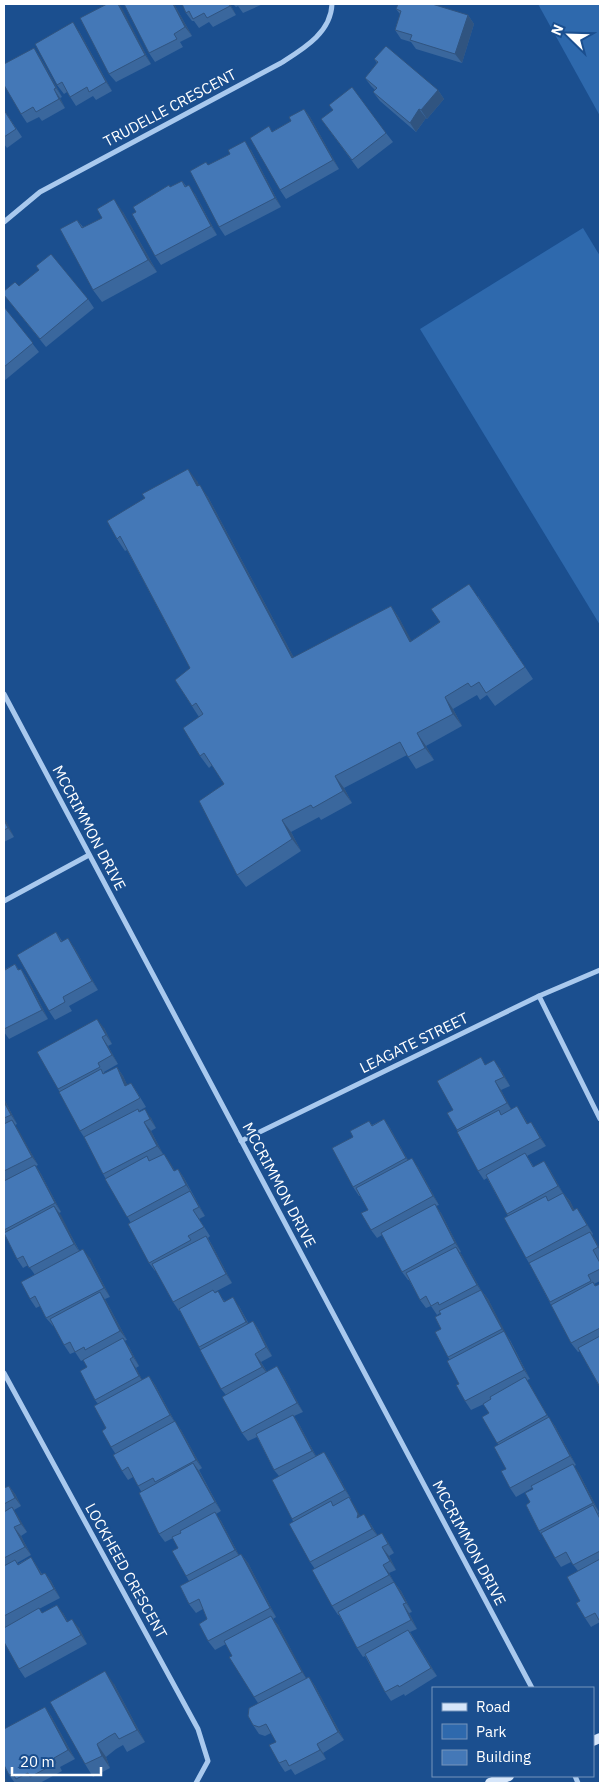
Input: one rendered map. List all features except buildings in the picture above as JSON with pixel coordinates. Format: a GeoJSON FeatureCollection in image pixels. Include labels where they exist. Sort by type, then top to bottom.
{"type":"FeatureCollection","features":[{"type":"Feature","properties":{"kind":"main road"},"geometry":{"type":"LineString","coordinates":[[490,1783],[506,1777]]}},
{"type":"Feature","properties":{"kind":"street","name":"TRUDELLE CRESCENT"},"geometry":{"type":"LineString","coordinates":[[4,222],[40,192],[281,63],[313,42],[332,15],[332,4]]}},
{"type":"Feature","properties":{"kind":"street","name":"MCCRIMMON DRIVE"},"geometry":{"type":"LineString","coordinates":[[4,694],[531,1687]]}},
{"type":"Feature","properties":{"kind":"street"},"geometry":{"type":"LineString","coordinates":[[4,901],[89,855]]}},
{"type":"Feature","properties":{"kind":"street","name":"LEAGATE STREET"},"geometry":{"type":"LineString","coordinates":[[241,1142],[539,996],[600,970]]}},
{"type":"Feature","properties":{"kind":"street"},"geometry":{"type":"LineString","coordinates":[[539,996],[600,1119]]}},
{"type":"Feature","properties":{"kind":"street","name":"LOCKHEED CRESCENT"},"geometry":{"type":"LineString","coordinates":[[4,1373],[198,1730],[208,1761],[196,1783]]}},
{"type":"Feature","properties":{"kind":"green space"},"geometry":{"type":"Polygon","coordinates":[[[538,4],[600,4],[600,116],[538,4]]]}},
{"type":"Feature","properties":{"kind":"green space"},"geometry":{"type":"Polygon","coordinates":[[[583,228],[600,256],[600,625],[420,329],[583,228]]]}}]}
